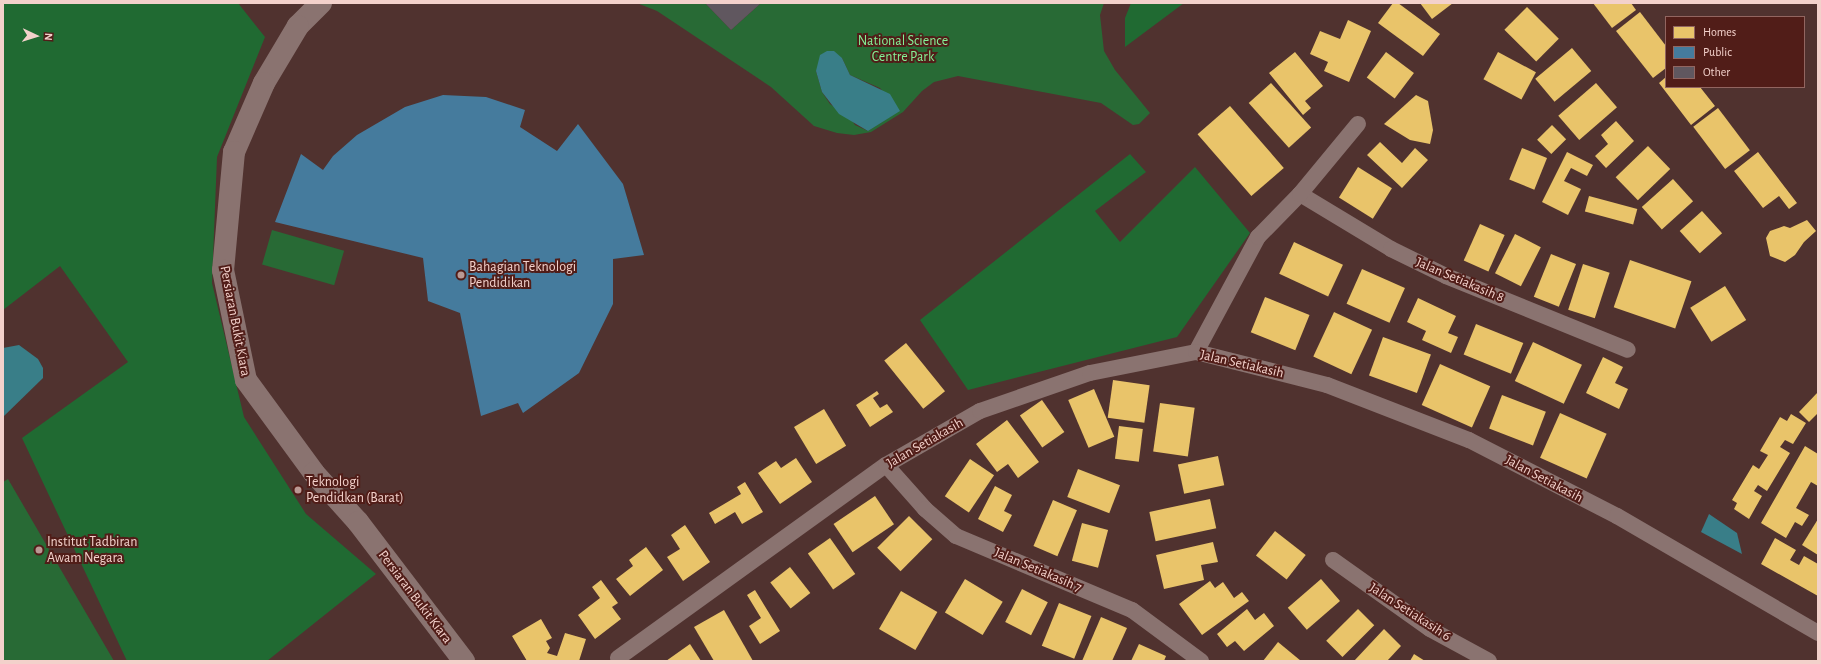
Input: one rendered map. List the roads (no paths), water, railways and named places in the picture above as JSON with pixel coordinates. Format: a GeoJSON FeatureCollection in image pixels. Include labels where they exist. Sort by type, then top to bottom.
{"type":"FeatureCollection","features":[{"type":"Feature","properties":{"kind":"street","name":"Persiaran Bukit Kiara"},"geometry":{"type":"LineString","coordinates":[[321,3],[298,26],[286,45],[264,83],[234,152],[223,270],[246,380],[314,473],[358,522],[464,661]]}},
{"type":"Feature","properties":{"kind":"street"},"geometry":{"type":"LineString","coordinates":[[1196,352],[1258,237],[1300,194],[1358,124]]}},
{"type":"Feature","properties":{"kind":"street","name":"Jalan Setiakasih 8"},"geometry":{"type":"LineString","coordinates":[[1300,194],[1391,249],[1446,276],[1628,350]]}},
{"type":"Feature","properties":{"kind":"street","name":"Jalan Setiakasih"},"geometry":{"type":"LineString","coordinates":[[618,658],[886,465],[980,412],[1090,373],[1196,352],[1327,385],[1469,440],[1617,516],[1818,633]]}},
{"type":"Feature","properties":{"kind":"street","name":"Jalan Setiakasih 7"},"geometry":{"type":"LineString","coordinates":[[886,465],[925,509],[956,536],[1132,610],[1201,661]]}},
{"type":"Feature","properties":{"kind":"street","name":"Jalan Setiakasih 6"},"geometry":{"type":"LineString","coordinates":[[1333,560],[1430,629],[1489,661]]}},
{"type":"Feature","properties":{"kind":"water"},"geometry":{"type":"Polygon","coordinates":[[[827,51],[834,51],[842,58],[850,75],[890,94],[900,111],[868,131],[839,114],[822,92],[816,71],[820,55],[827,51]]]}},
{"type":"Feature","properties":{"kind":"water"},"geometry":{"type":"Polygon","coordinates":[[[19,345],[38,359],[43,368],[43,378],[3,417],[3,348],[19,345]]]}},
{"type":"Feature","properties":{"kind":"water"},"geometry":{"type":"Polygon","coordinates":[[[1709,514],[1737,533],[1742,554],[1701,532],[1709,514]]]}},
{"type":"Feature","properties":{"kind":"place","name":"Bahagian Teknologi Pendidikan"},"geometry":{"type":"Point","coordinates":[461,275]}},
{"type":"Feature","properties":{"kind":"place","name":"Teknologi Pendidkan (Barat)"},"geometry":{"type":"Point","coordinates":[298,490]}},
{"type":"Feature","properties":{"kind":"place","name":"Institut Tadbiran Awam Negara"},"geometry":{"type":"Point","coordinates":[39,550]}},
{"type":"Feature","properties":{"kind":"park label","name":"National Science Centre Park"},"geometry":{"type":"Point","coordinates":[903,50]}}]}
